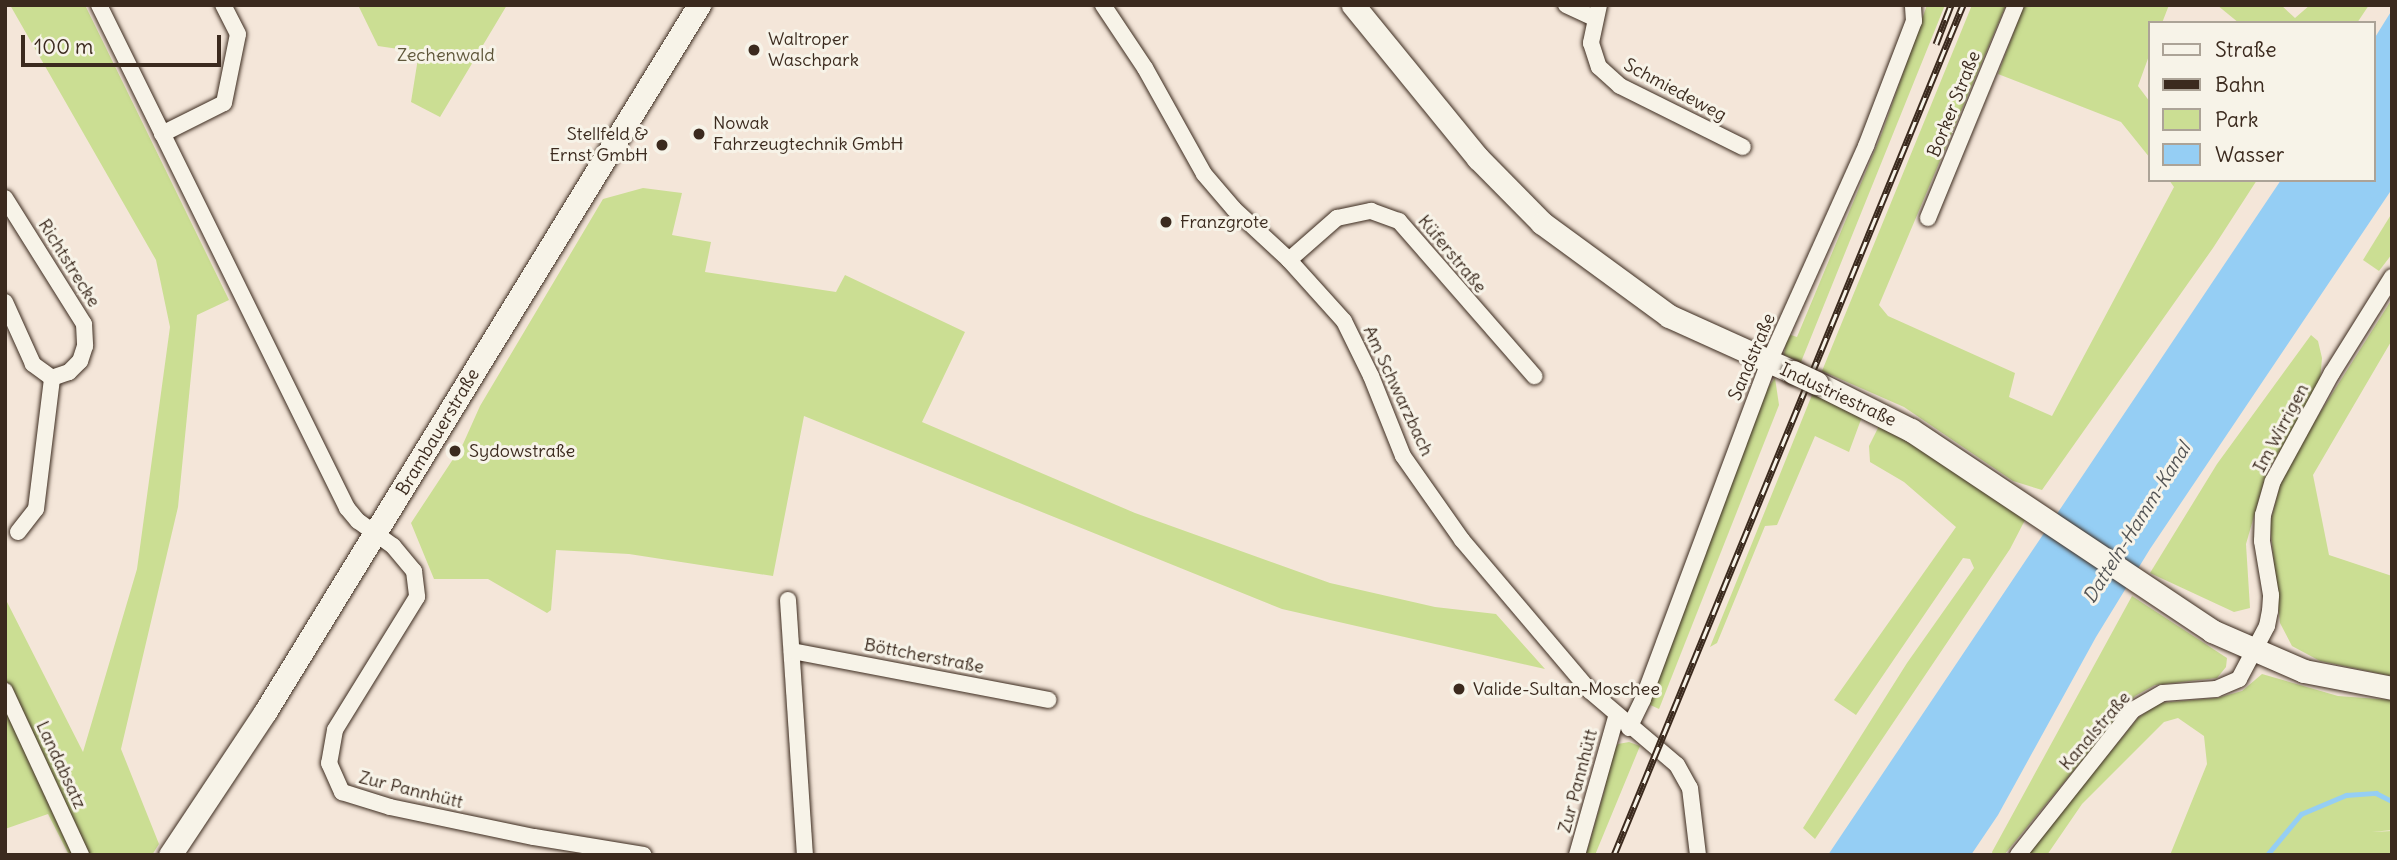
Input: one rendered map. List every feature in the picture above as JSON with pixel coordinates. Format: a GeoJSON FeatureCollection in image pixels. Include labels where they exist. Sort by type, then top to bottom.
{"type":"FeatureCollection","features":[{"type":"Feature","properties":{"kind":"main road","name":"Brambauerstraße"},"geometry":{"type":"LineString","coordinates":[[170,855],[245,743],[377,533],[699,5]]}},
{"type":"Feature","properties":{"kind":"main road","name":"Industriestraße"},"geometry":{"type":"LineString","coordinates":[[1353,5],[1478,158],[1542,223],[1669,316],[1817,383],[1911,430],[2212,631],[2255,652],[2304,671],[2392,688]]}},
{"type":"Feature","properties":{"kind":"street"},"geometry":{"type":"LineString","coordinates":[[99,5],[347,508],[358,521],[377,533]]}},
{"type":"Feature","properties":{"kind":"street"},"geometry":{"type":"LineString","coordinates":[[162,134],[224,103],[238,34],[223,5]]}},
{"type":"Feature","properties":{"kind":"street","name":"Am Schwarzbach"},"geometry":{"type":"LineString","coordinates":[[1104,5],[1145,68],[1204,174],[1234,209],[1289,260],[1344,321],[1371,376],[1404,456],[1462,540],[1590,691],[1629,728],[1666,753],[1690,788],[1698,855]]}},
{"type":"Feature","properties":{"kind":"street","name":"Schmiedeweg"},"geometry":{"type":"LineString","coordinates":[[1566,5],[1596,12],[1591,43],[1599,67],[1620,86],[1743,147]]}},
{"type":"Feature","properties":{"kind":"street","name":"Sandstraße"},"geometry":{"type":"LineString","coordinates":[[1629,728],[1648,686],[1769,362],[1866,146],[1914,21],[1913,5]]}},
{"type":"Feature","properties":{"kind":"street","name":"Borker Straße"},"geometry":{"type":"LineString","coordinates":[[1928,218],[2016,5]]}},
{"type":"Feature","properties":{"kind":"street","name":"Richtstrecke"},"geometry":{"type":"LineString","coordinates":[[5,198],[84,324],[85,346],[80,361],[69,372],[52,378]]}},
{"type":"Feature","properties":{"kind":"street","name":"Küferstraße"},"geometry":{"type":"LineString","coordinates":[[1289,260],[1337,218],[1371,211],[1399,221],[1534,376]]}},
{"type":"Feature","properties":{"kind":"street","name":"Im Wirrigen"},"geometry":{"type":"LineString","coordinates":[[2255,652],[2267,626],[2270,611],[2271,596],[2262,541],[2263,515],[2273,481],[2332,373],[2392,277]]}},
{"type":"Feature","properties":{"kind":"street"},"geometry":{"type":"LineString","coordinates":[[5,302],[33,364],[52,378],[36,509],[18,532]]}},
{"type":"Feature","properties":{"kind":"street","name":"Zur Pannhütt"},"geometry":{"type":"LineString","coordinates":[[377,533],[393,545],[414,572],[417,597],[335,730],[329,763],[342,792],[390,807],[534,837],[644,855]]}},
{"type":"Feature","properties":{"kind":"street"},"geometry":{"type":"LineString","coordinates":[[788,600],[805,855]]}},
{"type":"Feature","properties":{"kind":"street","name":"Böttcherstraße"},"geometry":{"type":"LineString","coordinates":[[792,651],[1048,700]]}},
{"type":"Feature","properties":{"kind":"street","name":"Kanalstraße"},"geometry":{"type":"LineString","coordinates":[[2018,855],[2133,709],[2163,693],[2202,691],[2228,685],[2239,679],[2255,652]]}},
{"type":"Feature","properties":{"kind":"street","name":"Landabsatz"},"geometry":{"type":"LineString","coordinates":[[5,691],[81,855]]}},
{"type":"Feature","properties":{"kind":"street","name":"Zur Pannhütt"},"geometry":{"type":"LineString","coordinates":[[1577,855],[1616,717]]}},
{"type":"Feature","properties":{"kind":"street"},"geometry":{"type":"LineString","coordinates":[[533,855],[534,837]]}},
{"type":"Feature","properties":{"kind":"green space"},"geometry":{"type":"Polygon","coordinates":[[[10,5],[85,5],[229,300],[197,315],[178,507],[121,749],[159,844],[152,855],[69,855],[48,814],[5,829],[5,598],[83,752],[137,569],[170,327],[156,260],[10,5]]]}},
{"type":"Feature","properties":{"kind":"green space","name":"Zechenwald"},"geometry":{"type":"Polygon","coordinates":[[[358,5],[507,5],[440,117],[411,102],[419,52],[378,46],[358,5]]]}},
{"type":"Feature","properties":{"kind":"green space"},"geometry":{"type":"Polygon","coordinates":[[[1927,5],[1945,5],[1801,362],[1784,355],[1788,334],[1797,337],[1882,133],[1927,5]]]}},
{"type":"Feature","properties":{"kind":"green space"},"geometry":{"type":"Polygon","coordinates":[[[1972,5],[2006,5],[1879,305],[1888,316],[2015,373],[2009,397],[2052,416],[2174,187],[2170,182],[2256,182],[2213,248],[2042,490],[2013,481],[1904,407],[1822,371],[1972,5]]]}},
{"type":"Feature","properties":{"kind":"green space"},"geometry":{"type":"Polygon","coordinates":[[[2024,5],[2169,5],[2163,21],[2148,21],[2148,58],[2138,86],[2148,99],[2148,156],[2121,122],[1998,74],[2024,5]]]}},
{"type":"Feature","properties":{"kind":"green space"},"geometry":{"type":"Polygon","coordinates":[[[2217,5],[2281,5],[2295,18],[2310,5],[2369,5],[2358,21],[2237,21],[2217,5]]]}},
{"type":"Feature","properties":{"kind":"green space"},"geometry":{"type":"Polygon","coordinates":[[[643,188],[682,193],[672,235],[711,242],[705,272],[836,292],[845,275],[965,332],[922,422],[1135,513],[1330,583],[1435,607],[1496,614],[1545,669],[1282,609],[804,416],[773,576],[629,554],[556,550],[551,610],[547,613],[488,579],[434,579],[411,523],[463,444],[480,406],[603,199],[643,188]]]}},
{"type":"Feature","properties":{"kind":"green space"},"geometry":{"type":"Polygon","coordinates":[[[2392,213],[2392,254],[2379,271],[2363,260],[2392,213]]]}},
{"type":"Feature","properties":{"kind":"green space"},"geometry":{"type":"Polygon","coordinates":[[[2392,299],[2392,340],[2313,475],[2329,555],[2392,576],[2392,676],[2320,661],[2292,646],[2280,623],[2270,524],[2284,470],[2392,299]]]}},
{"type":"Feature","properties":{"kind":"green space"},"geometry":{"type":"Polygon","coordinates":[[[2311,335],[2318,341],[2322,358],[2319,393],[2267,471],[2246,544],[2250,608],[2234,612],[2150,573],[2217,464],[2311,335]]]}},
{"type":"Feature","properties":{"kind":"green space"},"geometry":{"type":"Polygon","coordinates":[[[1775,378],[1779,405],[1659,709],[1646,703],[1761,397],[1775,378]]]}},
{"type":"Feature","properties":{"kind":"green space"},"geometry":{"type":"Polygon","coordinates":[[[1814,390],[1863,414],[1849,452],[1815,436],[1777,525],[1765,526],[1717,643],[1710,647],[1814,390]]]}},
{"type":"Feature","properties":{"kind":"green space"},"geometry":{"type":"Polygon","coordinates":[[[1879,426],[1918,448],[2025,520],[2010,549],[1815,839],[1803,828],[1907,663],[1974,568],[1970,559],[1963,558],[1856,715],[1834,700],[1956,527],[1904,482],[1870,462],[1869,446],[1879,426]]]}},
{"type":"Feature","properties":{"kind":"green space"},"geometry":{"type":"Polygon","coordinates":[[[2132,596],[2227,658],[2226,667],[2217,678],[2155,685],[2135,696],[2004,855],[1993,855],[1992,852],[2132,596]]]}},
{"type":"Feature","properties":{"kind":"green space"},"geometry":{"type":"Polygon","coordinates":[[[2262,674],[2338,696],[2392,700],[2392,830],[2372,832],[2392,831],[2392,855],[2170,855],[2207,764],[2204,736],[2178,718],[2164,722],[2082,804],[2047,855],[2026,855],[2138,718],[2159,703],[2217,698],[2242,691],[2262,674]]]}},
{"type":"Feature","properties":{"kind":"green space"},"geometry":{"type":"Polygon","coordinates":[[[1629,742],[1640,746],[1595,855],[1586,855],[1612,753],[1618,744],[1629,742]]]}},
{"type":"Feature","properties":{"kind":"water","name":"Datteln-Hamm-Kanal"},"geometry":{"type":"Polygon","coordinates":[[[2392,10],[2392,189],[2150,549],[2096,637],[1998,815],[1971,855],[1828,855],[2280,182],[2376,182],[2376,36],[2392,10]]]}},
{"type":"Feature","properties":{"kind":"waterway"},"geometry":{"type":"LineString","coordinates":[[2267,855],[2301,814],[2346,795],[2376,793],[2392,801]]}},
{"type":"Feature","properties":{"kind":"railway"},"geometry":{"type":"LineString","coordinates":[[1936,44],[1951,5]]}},
{"type":"Feature","properties":{"kind":"railway"},"geometry":{"type":"LineString","coordinates":[[1614,855],[1963,5]]}},
{"type":"Feature","properties":{"kind":"place","name":"Waltroper Waschpark"},"geometry":{"type":"Point","coordinates":[754,50]}},
{"type":"Feature","properties":{"kind":"place","name":"Nowak Fahrzeugtechnik GmbH"},"geometry":{"type":"Point","coordinates":[699,134]}},
{"type":"Feature","properties":{"kind":"place","name":"Stellfeld & Ernst GmbH"},"geometry":{"type":"Point","coordinates":[662,145]}},
{"type":"Feature","properties":{"kind":"place","name":"Franzgrote"},"geometry":{"type":"Point","coordinates":[1166,222]}},
{"type":"Feature","properties":{"kind":"place","name":"Sydowstraße"},"geometry":{"type":"Point","coordinates":[455,451]}},
{"type":"Feature","properties":{"kind":"place","name":"Valide-Sultan-Moschee"},"geometry":{"type":"Point","coordinates":[1459,689]}}]}
